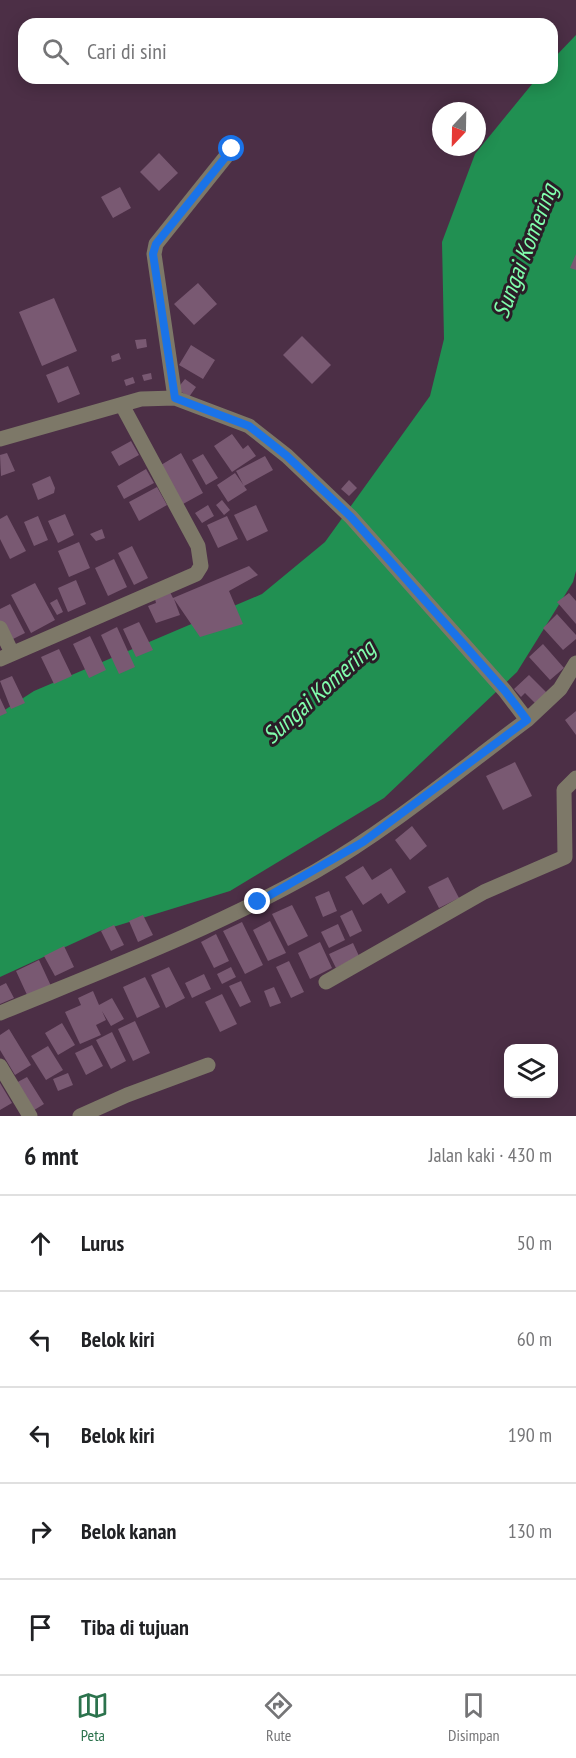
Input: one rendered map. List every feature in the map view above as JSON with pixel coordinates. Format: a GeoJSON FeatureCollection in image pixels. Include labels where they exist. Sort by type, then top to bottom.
{"type":"FeatureCollection","features":[{"type":"Feature","properties":{"kind":"street"},"geometry":{"type":"LineString","coordinates":[[175,398],[153,254],[156,244],[232,149]]}},
{"type":"Feature","properties":{"kind":"street"},"geometry":{"type":"LineString","coordinates":[[0,439],[141,399],[175,398],[249,426],[287,456],[351,517],[505,691],[527,720]]}},
{"type":"Feature","properties":{"kind":"street"},"geometry":{"type":"LineString","coordinates":[[0,628],[6,656],[196,574],[201,566],[198,546],[122,405]]}},
{"type":"Feature","properties":{"kind":"street"},"geometry":{"type":"LineString","coordinates":[[0,1013],[199,931],[317,870],[363,842],[527,720],[560,689],[576,663]]}},
{"type":"Feature","properties":{"kind":"street"},"geometry":{"type":"LineString","coordinates":[[326,982],[484,892],[565,856],[564,790],[576,778]]}},
{"type":"Feature","properties":{"kind":"street"},"geometry":{"type":"LineString","coordinates":[[80,1116],[127,1095],[208,1065]]}},
{"type":"Feature","properties":{"kind":"street"},"geometry":{"type":"LineString","coordinates":[[0,1066],[30,1116]]}},
{"type":"Feature","properties":{"kind":"water","name":"Sungai Komering"},"geometry":{"type":"Polygon","coordinates":[[[576,35],[576,571],[573,582],[517,672],[384,798],[230,891],[100,931],[0,977],[0,713],[34,691],[262,594],[325,542],[430,396],[444,339],[442,242],[474,156],[486,156],[486,141],[532,84],[558,84],[558,54],[576,35]]]}},
{"type":"Feature","properties":{"kind":"building"},"geometry":{"type":"Polygon","coordinates":[[[159,153],[178,173],[159,191],[140,172],[159,153]]]}},
{"type":"Feature","properties":{"kind":"building"},"geometry":{"type":"Polygon","coordinates":[[[120,187],[131,208],[113,218],[101,197],[120,187]]]}},
{"type":"Feature","properties":{"kind":"building"},"geometry":{"type":"Polygon","coordinates":[[[576,254],[576,270],[570,268],[576,254]]]}},
{"type":"Feature","properties":{"kind":"building"},"geometry":{"type":"Polygon","coordinates":[[[198,283],[217,304],[194,325],[174,304],[198,283]]]}},
{"type":"Feature","properties":{"kind":"building"},"geometry":{"type":"Polygon","coordinates":[[[54,298],[77,351],[42,366],[19,312],[54,298]]]}},
{"type":"Feature","properties":{"kind":"building"},"geometry":{"type":"Polygon","coordinates":[[[302,336],[331,365],[312,384],[283,355],[302,336]]]}},
{"type":"Feature","properties":{"kind":"building"},"geometry":{"type":"Polygon","coordinates":[[[146,339],[147,347],[137,349],[135,340],[146,339]]]}},
{"type":"Feature","properties":{"kind":"building"},"geometry":{"type":"Polygon","coordinates":[[[191,345],[215,360],[203,379],[179,365],[191,345]]]}},
{"type":"Feature","properties":{"kind":"building"},"geometry":{"type":"Polygon","coordinates":[[[119,353],[121,359],[112,362],[111,356],[119,353]]]}},
{"type":"Feature","properties":{"kind":"building"},"geometry":{"type":"Polygon","coordinates":[[[68,366],[80,394],[58,403],[46,375],[68,366]]]}},
{"type":"Feature","properties":{"kind":"building"},"geometry":{"type":"Polygon","coordinates":[[[151,373],[152,379],[144,381],[142,375],[151,373]]]}},
{"type":"Feature","properties":{"kind":"building"},"geometry":{"type":"Polygon","coordinates":[[[133,377],[135,383],[126,386],[124,380],[133,377]]]}},
{"type":"Feature","properties":{"kind":"building"},"geometry":{"type":"Polygon","coordinates":[[[185,379],[196,387],[189,397],[177,389],[185,379]]]}},
{"type":"Feature","properties":{"kind":"building"},"geometry":{"type":"Polygon","coordinates":[[[232,434],[243,449],[248,445],[256,456],[232,472],[214,446],[232,434]]]}},
{"type":"Feature","properties":{"kind":"building"},"geometry":{"type":"Polygon","coordinates":[[[131,441],[139,455],[119,466],[111,452],[131,441]]]}},
{"type":"Feature","properties":{"kind":"building"},"geometry":{"type":"Polygon","coordinates":[[[7,453],[15,471],[1,476],[0,455],[7,453]]]}},
{"type":"Feature","properties":{"kind":"building"},"geometry":{"type":"Polygon","coordinates":[[[181,453],[203,493],[183,504],[161,465],[181,453]]]}},
{"type":"Feature","properties":{"kind":"building"},"geometry":{"type":"Polygon","coordinates":[[[203,454],[218,478],[206,485],[192,460],[203,454]]]}},
{"type":"Feature","properties":{"kind":"building"},"geometry":{"type":"Polygon","coordinates":[[[265,456],[273,470],[244,486],[236,471],[265,456]]]}},
{"type":"Feature","properties":{"kind":"building"},"geometry":{"type":"Polygon","coordinates":[[[146,469],[154,483],[124,499],[117,486],[146,469]]]}},
{"type":"Feature","properties":{"kind":"building"},"geometry":{"type":"Polygon","coordinates":[[[235,473],[247,490],[228,502],[217,485],[235,473]]]}},
{"type":"Feature","properties":{"kind":"building"},"geometry":{"type":"Polygon","coordinates":[[[50,476],[55,488],[54,493],[38,500],[32,484],[50,476]]]}},
{"type":"Feature","properties":{"kind":"building"},"geometry":{"type":"Polygon","coordinates":[[[349,480],[357,488],[349,496],[341,489],[349,480]]]}},
{"type":"Feature","properties":{"kind":"building"},"geometry":{"type":"Polygon","coordinates":[[[157,487],[167,505],[139,521],[129,502],[157,487]]]}},
{"type":"Feature","properties":{"kind":"building"},"geometry":{"type":"Polygon","coordinates":[[[222,500],[230,510],[224,515],[216,505],[222,500]]]}},
{"type":"Feature","properties":{"kind":"building"},"geometry":{"type":"Polygon","coordinates":[[[208,505],[214,516],[202,523],[195,513],[208,505]]]}},
{"type":"Feature","properties":{"kind":"building"},"geometry":{"type":"Polygon","coordinates":[[[256,505],[268,531],[247,541],[234,515],[256,505]]]}},
{"type":"Feature","properties":{"kind":"building"},"geometry":{"type":"Polygon","coordinates":[[[65,514],[74,535],[58,543],[48,521],[65,514]]]}},
{"type":"Feature","properties":{"kind":"building"},"geometry":{"type":"Polygon","coordinates":[[[7,515],[26,551],[10,559],[0,539],[0,519],[7,515]]]}},
{"type":"Feature","properties":{"kind":"building"},"geometry":{"type":"Polygon","coordinates":[[[38,516],[48,540],[34,546],[24,522],[38,516]]]}},
{"type":"Feature","properties":{"kind":"building"},"geometry":{"type":"Polygon","coordinates":[[[227,516],[238,539],[218,548],[207,525],[227,516]]]}},
{"type":"Feature","properties":{"kind":"building"},"geometry":{"type":"Polygon","coordinates":[[[102,529],[105,538],[96,541],[90,534],[102,529]]]}},
{"type":"Feature","properties":{"kind":"building"},"geometry":{"type":"Polygon","coordinates":[[[79,542],[90,568],[69,577],[58,551],[79,542]]]}},
{"type":"Feature","properties":{"kind":"building"},"geometry":{"type":"Polygon","coordinates":[[[132,546],[148,578],[134,585],[118,553],[132,546]]]}},
{"type":"Feature","properties":{"kind":"building"},"geometry":{"type":"Polygon","coordinates":[[[114,559],[127,587],[108,596],[95,568],[114,559]]]}},
{"type":"Feature","properties":{"kind":"building"},"geometry":{"type":"Polygon","coordinates":[[[249,566],[258,575],[229,591],[243,624],[200,637],[174,599],[180,615],[156,623],[148,606],[156,603],[155,599],[170,592],[173,598],[249,566]]]}},
{"type":"Feature","properties":{"kind":"building"},"geometry":{"type":"Polygon","coordinates":[[[76,580],[86,604],[68,612],[58,588],[76,580]]]}},
{"type":"Feature","properties":{"kind":"building"},"geometry":{"type":"Polygon","coordinates":[[[35,583],[55,620],[31,633],[11,595],[35,583]]]}},
{"type":"Feature","properties":{"kind":"building"},"geometry":{"type":"Polygon","coordinates":[[[569,593],[576,601],[576,624],[557,602],[569,593]]]}},
{"type":"Feature","properties":{"kind":"building"},"geometry":{"type":"Polygon","coordinates":[[[57,599],[63,612],[57,615],[50,603],[57,599]]]}},
{"type":"Feature","properties":{"kind":"building"},"geometry":{"type":"Polygon","coordinates":[[[10,604],[25,633],[9,641],[0,624],[0,609],[10,604]]]}},
{"type":"Feature","properties":{"kind":"building"},"geometry":{"type":"Polygon","coordinates":[[[557,614],[576,635],[576,639],[563,650],[543,628],[557,614]]]}},
{"type":"Feature","properties":{"kind":"building"},"geometry":{"type":"Polygon","coordinates":[[[139,622],[153,650],[136,657],[123,629],[139,622]]]}},
{"type":"Feature","properties":{"kind":"building"},"geometry":{"type":"Polygon","coordinates":[[[117,627],[135,667],[119,674],[101,635],[117,627]]]}},
{"type":"Feature","properties":{"kind":"building"},"geometry":{"type":"Polygon","coordinates":[[[90,636],[106,670],[89,678],[73,644],[90,636]]]}},
{"type":"Feature","properties":{"kind":"building"},"geometry":{"type":"Polygon","coordinates":[[[543,644],[564,668],[550,680],[529,657],[543,644]]]}},
{"type":"Feature","properties":{"kind":"building"},"geometry":{"type":"Polygon","coordinates":[[[59,649],[72,676],[54,684],[41,657],[59,649]]]}},
{"type":"Feature","properties":{"kind":"building"},"geometry":{"type":"Polygon","coordinates":[[[529,675],[547,693],[536,704],[525,693],[521,697],[514,689],[529,675]]]}},
{"type":"Feature","properties":{"kind":"building"},"geometry":{"type":"Polygon","coordinates":[[[12,676],[25,703],[11,709],[0,681],[12,676]]]}},
{"type":"Feature","properties":{"kind":"building"},"geometry":{"type":"Polygon","coordinates":[[[0,698],[7,713],[0,716],[0,698]]]}},
{"type":"Feature","properties":{"kind":"building"},"geometry":{"type":"Polygon","coordinates":[[[576,711],[576,735],[565,720],[576,711]]]}},
{"type":"Feature","properties":{"kind":"building"},"geometry":{"type":"Polygon","coordinates":[[[515,762],[532,796],[503,810],[486,776],[515,762]]]}},
{"type":"Feature","properties":{"kind":"building"},"geometry":{"type":"Polygon","coordinates":[[[412,826],[427,846],[410,860],[395,840],[412,826]]]}},
{"type":"Feature","properties":{"kind":"building"},"geometry":{"type":"Polygon","coordinates":[[[363,866],[372,880],[391,868],[406,892],[388,904],[381,893],[363,905],[345,877],[363,866]]]}},
{"type":"Feature","properties":{"kind":"building"},"geometry":{"type":"Polygon","coordinates":[[[448,877],[459,898],[439,908],[428,887],[448,877]]]}},
{"type":"Feature","properties":{"kind":"building"},"geometry":{"type":"Polygon","coordinates":[[[329,891],[337,911],[323,917],[315,897],[329,891]]]}},
{"type":"Feature","properties":{"kind":"building"},"geometry":{"type":"Polygon","coordinates":[[[292,905],[308,936],[288,946],[272,914],[292,905]]]}},
{"type":"Feature","properties":{"kind":"building"},"geometry":{"type":"Polygon","coordinates":[[[352,910],[362,931],[350,937],[340,916],[352,910]]]}},
{"type":"Feature","properties":{"kind":"building"},"geometry":{"type":"Polygon","coordinates":[[[143,915],[153,935],[138,942],[129,921],[143,915]]]}},
{"type":"Feature","properties":{"kind":"building"},"geometry":{"type":"Polygon","coordinates":[[[270,921],[286,953],[268,961],[253,930],[270,921]]]}},
{"type":"Feature","properties":{"kind":"building"},"geometry":{"type":"Polygon","coordinates":[[[242,922],[263,965],[245,974],[223,931],[242,922]]]}},
{"type":"Feature","properties":{"kind":"building"},"geometry":{"type":"Polygon","coordinates":[[[338,924],[345,940],[329,948],[321,932],[338,924]]]}},
{"type":"Feature","properties":{"kind":"building"},"geometry":{"type":"Polygon","coordinates":[[[114,925],[124,945],[111,951],[101,931],[114,925]]]}},
{"type":"Feature","properties":{"kind":"building"},"geometry":{"type":"Polygon","coordinates":[[[216,934],[229,961],[214,968],[201,942],[216,934]]]}},
{"type":"Feature","properties":{"kind":"building"},"geometry":{"type":"Polygon","coordinates":[[[320,942],[332,968],[310,979],[298,953],[320,942]]]}},
{"type":"Feature","properties":{"kind":"building"},"geometry":{"type":"Polygon","coordinates":[[[353,943],[359,956],[336,968],[329,954],[353,943]]]}},
{"type":"Feature","properties":{"kind":"building"},"geometry":{"type":"Polygon","coordinates":[[[64,946],[74,967],[55,976],[44,956],[64,946]]]}},
{"type":"Feature","properties":{"kind":"building"},"geometry":{"type":"Polygon","coordinates":[[[39,960],[51,986],[28,997],[16,971],[39,960]]]}},
{"type":"Feature","properties":{"kind":"building"},"geometry":{"type":"Polygon","coordinates":[[[289,961],[304,992],[291,998],[276,967],[289,961]]]}},
{"type":"Feature","properties":{"kind":"building"},"geometry":{"type":"Polygon","coordinates":[[[169,967],[185,998],[166,1008],[151,975],[169,967]]]}},
{"type":"Feature","properties":{"kind":"building"},"geometry":{"type":"Polygon","coordinates":[[[231,967],[236,977],[222,984],[217,974],[231,967]]]}},
{"type":"Feature","properties":{"kind":"building"},"geometry":{"type":"Polygon","coordinates":[[[204,974],[211,989],[192,998],[185,983],[204,974]]]}},
{"type":"Feature","properties":{"kind":"building"},"geometry":{"type":"Polygon","coordinates":[[[145,977],[160,1007],[137,1018],[123,987],[145,977]]]}},
{"type":"Feature","properties":{"kind":"building"},"geometry":{"type":"Polygon","coordinates":[[[241,981],[251,1002],[240,1007],[229,986],[241,981]]]}},
{"type":"Feature","properties":{"kind":"building"},"geometry":{"type":"Polygon","coordinates":[[[6,983],[14,998],[0,1004],[0,986],[6,983]]]}},
{"type":"Feature","properties":{"kind":"building"},"geometry":{"type":"Polygon","coordinates":[[[274,987],[281,1003],[270,1007],[264,991],[274,987]]]}},
{"type":"Feature","properties":{"kind":"building"},"geometry":{"type":"Polygon","coordinates":[[[93,991],[99,1005],[112,998],[124,1019],[111,1026],[102,1011],[106,1020],[96,1025],[101,1035],[80,1044],[65,1012],[81,1005],[78,998],[93,991]]]}},
{"type":"Feature","properties":{"kind":"building"},"geometry":{"type":"Polygon","coordinates":[[[222,994],[237,1024],[220,1032],[205,1002],[222,994]]]}},
{"type":"Feature","properties":{"kind":"building"},"geometry":{"type":"Polygon","coordinates":[[[135,1021],[150,1053],[133,1061],[118,1029],[135,1021]]]}},
{"type":"Feature","properties":{"kind":"building"},"geometry":{"type":"Polygon","coordinates":[[[62,1023],[75,1045],[58,1055],[45,1033],[62,1023]]]}},
{"type":"Feature","properties":{"kind":"building"},"geometry":{"type":"Polygon","coordinates":[[[9,1029],[31,1065],[15,1075],[0,1050],[0,1035],[9,1029]]]}},
{"type":"Feature","properties":{"kind":"building"},"geometry":{"type":"Polygon","coordinates":[[[112,1032],[126,1061],[111,1069],[96,1040],[112,1032]]]}},
{"type":"Feature","properties":{"kind":"building"},"geometry":{"type":"Polygon","coordinates":[[[92,1045],[103,1066],[86,1075],[75,1053],[92,1045]]]}},
{"type":"Feature","properties":{"kind":"building"},"geometry":{"type":"Polygon","coordinates":[[[48,1046],[63,1070],[46,1080],[31,1056],[48,1046]]]}},
{"type":"Feature","properties":{"kind":"building"},"geometry":{"type":"Polygon","coordinates":[[[68,1073],[73,1085],[58,1091],[53,1079],[68,1073]]]}},
{"type":"Feature","properties":{"kind":"building"},"geometry":{"type":"Polygon","coordinates":[[[27,1077],[44,1104],[31,1112],[14,1084],[27,1077]]]}},
{"type":"Feature","properties":{"kind":"building"},"geometry":{"type":"Polygon","coordinates":[[[0,1083],[12,1103],[0,1110],[0,1083]]]}},
{"type":"Feature","properties":{"kind":"route"},"geometry":{"type":"LineString","coordinates":[[232,149],[156,244],[153,254],[175,398],[249,426],[287,456],[351,517],[505,691],[527,720],[363,842],[258,902]]}}]}
